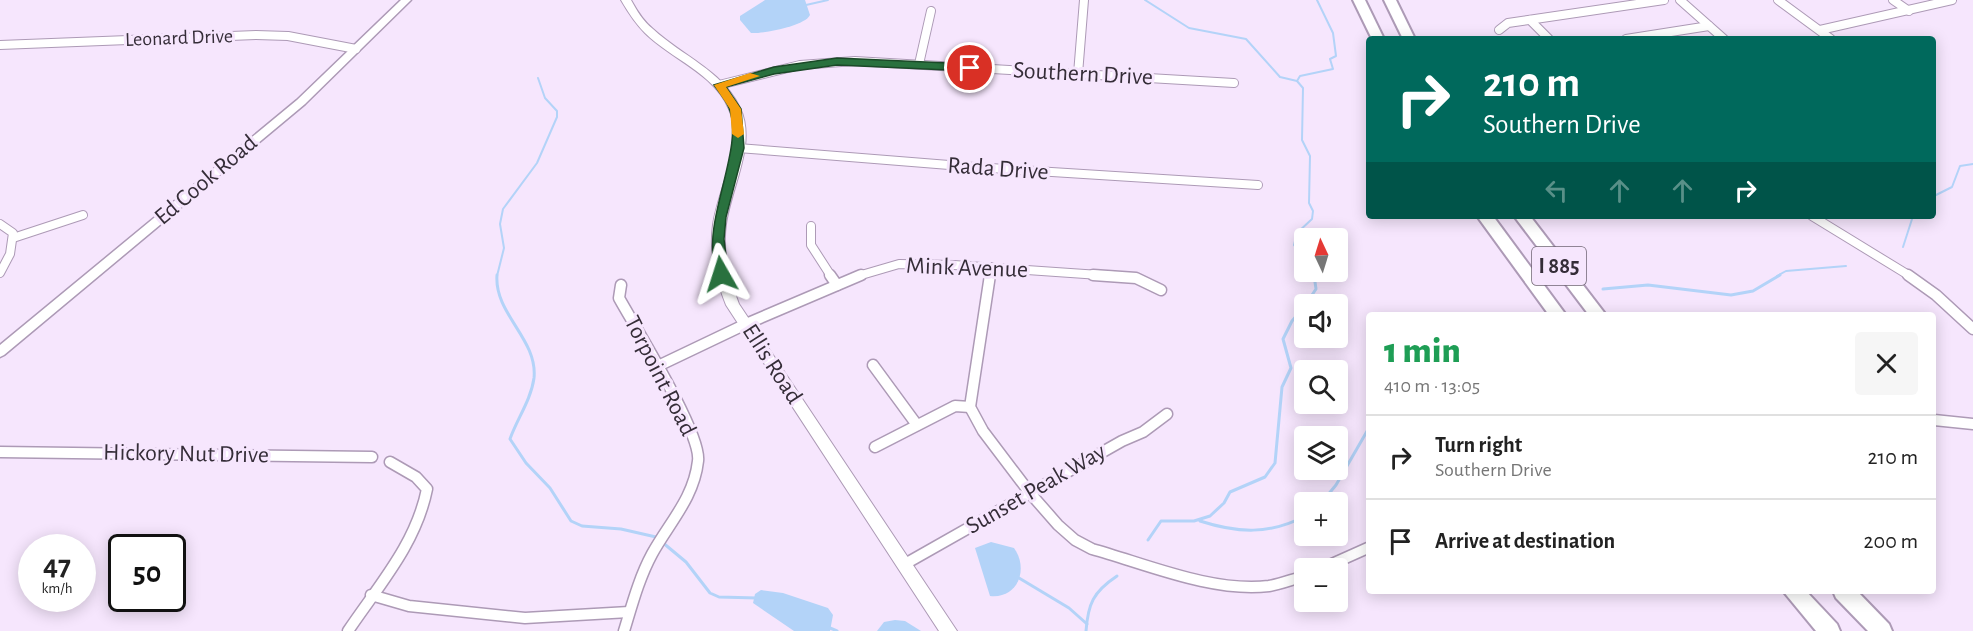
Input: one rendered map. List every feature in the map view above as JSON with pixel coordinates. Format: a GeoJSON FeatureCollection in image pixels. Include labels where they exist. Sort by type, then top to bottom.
{"type":"FeatureCollection","features":[{"type":"Feature","properties":{"kind":"highway"},"geometry":{"type":"LineString","coordinates":[[1359,0],[1377,36]]}},
{"type":"Feature","properties":{"kind":"highway"},"geometry":{"type":"LineString","coordinates":[[1390,0],[1408,36]]}},
{"type":"Feature","properties":{"kind":"highway","name":"I 885"},"geometry":{"type":"LineString","coordinates":[[1487,219],[1556,312]]}},
{"type":"Feature","properties":{"kind":"highway","name":"I 885"},"geometry":{"type":"LineString","coordinates":[[1524,219],[1596,312]]}},
{"type":"Feature","properties":{"kind":"highway"},"geometry":{"type":"LineString","coordinates":[[1796,594],[1830,631]]}},
{"type":"Feature","properties":{"kind":"highway"},"geometry":{"type":"LineString","coordinates":[[1847,594],[1882,631]]}},
{"type":"Feature","properties":{"kind":"main road","name":"Ellis Road"},"geometry":{"type":"LineString","coordinates":[[626,0],[644,27],[719,85],[735,109],[738,148],[720,217],[718,239],[721,274],[733,305],[949,631]]}},
{"type":"Feature","properties":{"kind":"street","name":"Ed Cook Road"},"geometry":{"type":"LineString","coordinates":[[0,352],[301,102],[406,0]]}},
{"type":"Feature","properties":{"kind":"street"},"geometry":{"type":"LineString","coordinates":[[1078,74],[1084,0]]}},
{"type":"Feature","properties":{"kind":"street"},"geometry":{"type":"LineString","coordinates":[[1498,30],[1508,23],[1664,0]]}},
{"type":"Feature","properties":{"kind":"street"},"geometry":{"type":"LineString","coordinates":[[1680,0],[1721,36]]}},
{"type":"Feature","properties":{"kind":"street"},"geometry":{"type":"LineString","coordinates":[[1778,0],[1827,36]]}},
{"type":"Feature","properties":{"kind":"street"},"geometry":{"type":"LineString","coordinates":[[1893,0],[1909,11]]}},
{"type":"Feature","properties":{"kind":"street"},"geometry":{"type":"LineString","coordinates":[[1820,30],[1952,0]]}},
{"type":"Feature","properties":{"kind":"street"},"geometry":{"type":"LineString","coordinates":[[919,64],[931,11]]}},
{"type":"Feature","properties":{"kind":"street"},"geometry":{"type":"LineString","coordinates":[[1530,20],[1547,36]]}},
{"type":"Feature","properties":{"kind":"street"},"geometry":{"type":"LineString","coordinates":[[1645,36],[1709,26]]}},
{"type":"Feature","properties":{"kind":"street","name":"Leonard Drive"},"geometry":{"type":"LineString","coordinates":[[0,45],[256,35],[312,40],[356,49]]}},
{"type":"Feature","properties":{"kind":"street","name":"Southern Drive"},"geometry":{"type":"LineString","coordinates":[[719,85],[813,63],[855,61],[1234,83]]}},
{"type":"Feature","properties":{"kind":"street","name":"Rada Drive"},"geometry":{"type":"LineString","coordinates":[[738,148],[974,167],[1258,185]]}},
{"type":"Feature","properties":{"kind":"street"},"geometry":{"type":"LineString","coordinates":[[13,238],[83,215]]}},
{"type":"Feature","properties":{"kind":"street"},"geometry":{"type":"LineString","coordinates":[[1818,219],[1936,295],[1973,329]]}},
{"type":"Feature","properties":{"kind":"street"},"geometry":{"type":"LineString","coordinates":[[1826,219],[1832,226]]}},
{"type":"Feature","properties":{"kind":"street"},"geometry":{"type":"LineString","coordinates":[[0,224],[13,233],[11,254],[0,273]]}},
{"type":"Feature","properties":{"kind":"street"},"geometry":{"type":"LineString","coordinates":[[812,226],[811,244],[837,285]]}},
{"type":"Feature","properties":{"kind":"street","name":"Mink Avenue"},"geometry":{"type":"LineString","coordinates":[[658,366],[746,324],[837,285],[877,269],[899,264],[991,267],[1136,278],[1161,290]]}},
{"type":"Feature","properties":{"kind":"street"},"geometry":{"type":"LineString","coordinates":[[991,267],[985,322],[970,407],[983,430],[1030,493],[1075,540],[1113,556],[1206,582],[1241,587],[1270,586],[1294,579]]}},
{"type":"Feature","properties":{"kind":"street","name":"Torpoint Road"},"geometry":{"type":"LineString","coordinates":[[621,285],[620,298],[690,429],[699,459],[690,494],[652,554],[624,631]]}},
{"type":"Feature","properties":{"kind":"street"},"geometry":{"type":"LineString","coordinates":[[873,365],[917,425]]}},
{"type":"Feature","properties":{"kind":"street"},"geometry":{"type":"LineString","coordinates":[[875,447],[956,406],[970,407]]}},
{"type":"Feature","properties":{"kind":"street","name":"Sunset Peak Way"},"geometry":{"type":"LineString","coordinates":[[905,564],[1122,441],[1143,432],[1167,414]]}},
{"type":"Feature","properties":{"kind":"street"},"geometry":{"type":"LineString","coordinates":[[1936,420],[1973,424]]}},
{"type":"Feature","properties":{"kind":"street","name":"Hickory Nut Drive"},"geometry":{"type":"LineString","coordinates":[[0,452],[372,457]]}},
{"type":"Feature","properties":{"kind":"street"},"geometry":{"type":"LineString","coordinates":[[348,631],[405,546],[425,511],[427,489],[416,477],[390,462]]}},
{"type":"Feature","properties":{"kind":"street"},"geometry":{"type":"LineString","coordinates":[[1345,558],[1366,549]]}},
{"type":"Feature","properties":{"kind":"street"},"geometry":{"type":"LineString","coordinates":[[371,595],[409,606],[525,618],[629,612]]}},
{"type":"Feature","properties":{"kind":"water"},"geometry":{"type":"Polygon","coordinates":[[[765,0],[805,0],[810,15],[807,19],[792,26],[774,31],[751,33],[740,20],[740,16],[765,0]]]}},
{"type":"Feature","properties":{"kind":"water"},"geometry":{"type":"Polygon","coordinates":[[[991,542],[1014,548],[1021,565],[1014,588],[1000,596],[990,596],[975,548],[991,542]]]}},
{"type":"Feature","properties":{"kind":"water"},"geometry":{"type":"Polygon","coordinates":[[[761,590],[783,593],[828,608],[833,615],[830,631],[794,631],[753,603],[755,594],[761,590]]]}},
{"type":"Feature","properties":{"kind":"water"},"geometry":{"type":"Polygon","coordinates":[[[905,621],[921,631],[877,631],[884,622],[905,621]]]}},
{"type":"Feature","properties":{"kind":"waterway"},"geometry":{"type":"LineString","coordinates":[[806,5],[828,0]]}},
{"type":"Feature","properties":{"kind":"waterway"},"geometry":{"type":"LineString","coordinates":[[1145,0],[1189,28],[1246,39],[1280,77],[1297,81]]}},
{"type":"Feature","properties":{"kind":"waterway"},"geometry":{"type":"LineString","coordinates":[[1297,81],[1300,76],[1333,69],[1330,59],[1336,56],[1333,33],[1317,0]]}},
{"type":"Feature","properties":{"kind":"waterway"},"geometry":{"type":"LineString","coordinates":[[497,276],[504,248],[500,224],[503,209],[537,163],[557,117],[557,111],[545,98],[538,78]]}},
{"type":"Feature","properties":{"kind":"waterway"},"geometry":{"type":"LineString","coordinates":[[1297,81],[1303,88],[1302,140],[1310,156],[1309,203],[1313,211],[1312,219],[1302,228]]}},
{"type":"Feature","properties":{"kind":"waterway"},"geometry":{"type":"LineString","coordinates":[[1936,195],[1952,187],[1960,166],[1973,164]]}},
{"type":"Feature","properties":{"kind":"waterway"},"geometry":{"type":"LineString","coordinates":[[1903,247],[1912,219]]}},
{"type":"Feature","properties":{"kind":"waterway"},"geometry":{"type":"LineString","coordinates":[[1777,276],[1786,271],[1846,266]]}},
{"type":"Feature","properties":{"kind":"waterway"},"geometry":{"type":"LineString","coordinates":[[1603,289],[1648,285],[1731,295],[1753,291],[1780,275]]}},
{"type":"Feature","properties":{"kind":"waterway"},"geometry":{"type":"LineString","coordinates":[[497,276],[502,302],[523,339],[533,364],[534,378],[530,394],[510,439],[526,463],[550,488],[571,521],[582,526],[621,529],[656,537],[686,562],[710,593],[719,597],[757,598]]}},
{"type":"Feature","properties":{"kind":"waterway"},"geometry":{"type":"LineString","coordinates":[[1313,294],[1316,289],[1315,282]]}},
{"type":"Feature","properties":{"kind":"waterway"},"geometry":{"type":"LineString","coordinates":[[1148,540],[1161,521],[1194,521],[1210,516],[1224,503],[1230,492],[1265,477],[1275,463],[1282,387],[1291,368],[1283,339],[1294,319]]}},
{"type":"Feature","properties":{"kind":"waterway"},"geometry":{"type":"LineString","coordinates":[[1330,492],[1366,433]]}},
{"type":"Feature","properties":{"kind":"waterway"},"geometry":{"type":"LineString","coordinates":[[1200,521],[1240,530],[1266,529],[1294,521]]}},
{"type":"Feature","properties":{"kind":"waterway"},"geometry":{"type":"LineString","coordinates":[[1087,624],[1093,599],[1117,576]]}},
{"type":"Feature","properties":{"kind":"waterway"},"geometry":{"type":"LineString","coordinates":[[1019,578],[1069,608],[1087,624]]}},
{"type":"Feature","properties":{"kind":"waterway"},"geometry":{"type":"LineString","coordinates":[[1086,631],[1087,624]]}},
{"type":"Feature","properties":{"kind":"waterway"},"geometry":{"type":"LineString","coordinates":[[830,628],[837,631]]}},
{"type":"Feature","properties":{"kind":"slow traffic"},"geometry":{"type":"LineString","coordinates":[[738,134],[735,109],[719,85],[754,76]]}},
{"type":"Feature","properties":{"kind":"route"},"geometry":{"type":"LineString","coordinates":[[721,274],[718,239],[720,217],[738,148],[738,125],[735,109],[719,85],[774,70],[837,61],[970,68]]}}]}
